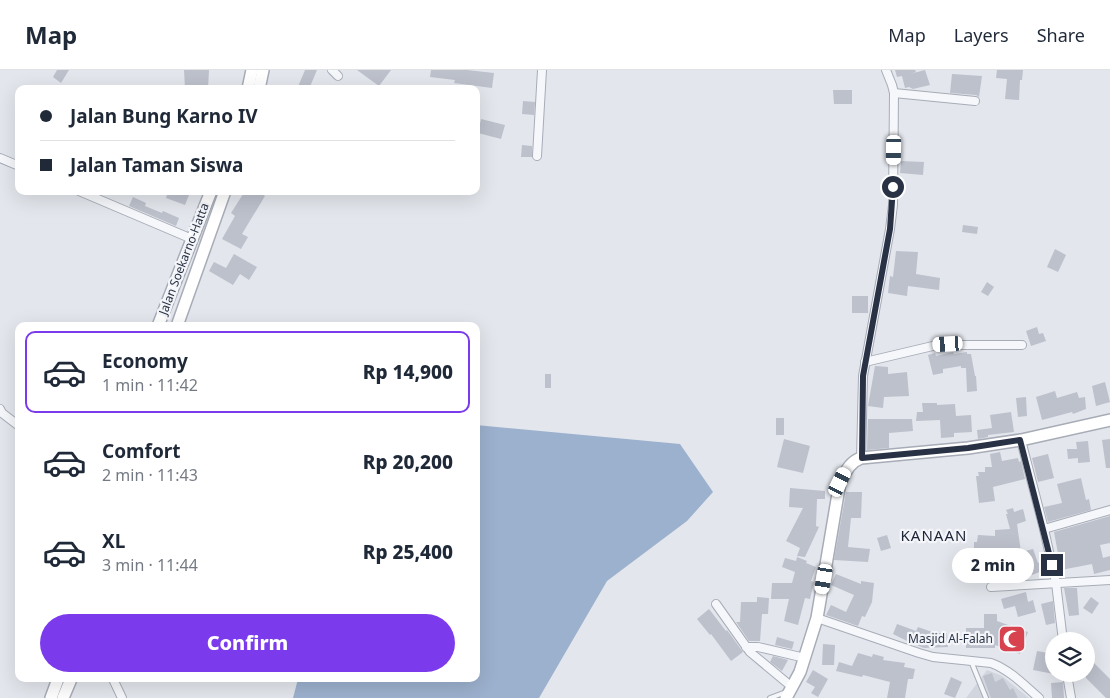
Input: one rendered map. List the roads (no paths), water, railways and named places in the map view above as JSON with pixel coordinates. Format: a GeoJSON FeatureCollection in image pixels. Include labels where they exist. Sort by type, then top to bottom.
{"type":"FeatureCollection","features":[{"type":"Feature","properties":{"kind":"street"},"geometry":{"type":"LineString","coordinates":[[249,85],[252,70]]}},
{"type":"Feature","properties":{"kind":"street"},"geometry":{"type":"LineString","coordinates":[[260,85],[263,70]]}},
{"type":"Feature","properties":{"kind":"street"},"geometry":{"type":"LineString","coordinates":[[537,156],[542,70]]}},
{"type":"Feature","properties":{"kind":"street"},"geometry":{"type":"LineString","coordinates":[[862,458],[862,388],[865,362],[875,317],[893,205],[894,93],[886,70]]}},
{"type":"Feature","properties":{"kind":"street"},"geometry":{"type":"LineString","coordinates":[[894,93],[975,101]]}},
{"type":"Feature","properties":{"kind":"street"},"geometry":{"type":"LineString","coordinates":[[0,158],[15,164]]}},
{"type":"Feature","properties":{"kind":"street"},"geometry":{"type":"LineString","coordinates":[[89,195],[192,239]]}},
{"type":"Feature","properties":{"kind":"street","name":"Jalan Soekarno-Hatta"},"geometry":{"type":"LineString","coordinates":[[160,322],[209,195]]}},
{"type":"Feature","properties":{"kind":"street","name":"Jalan Soekarno-Hatta"},"geometry":{"type":"LineString","coordinates":[[178,322],[224,195]]}},
{"type":"Feature","properties":{"kind":"street"},"geometry":{"type":"LineString","coordinates":[[865,362],[937,345],[1022,345]]}},
{"type":"Feature","properties":{"kind":"street"},"geometry":{"type":"LineString","coordinates":[[0,409],[2,413],[15,423]]}},
{"type":"Feature","properties":{"kind":"street"},"geometry":{"type":"LineString","coordinates":[[716,604],[754,657],[790,692],[800,672],[817,618],[840,482],[850,465],[862,458],[968,448],[1020,440],[1110,420]]}},
{"type":"Feature","properties":{"kind":"street"},"geometry":{"type":"LineString","coordinates":[[1020,440],[1044,529],[1056,583],[1062,632]]}},
{"type":"Feature","properties":{"kind":"street"},"geometry":{"type":"LineString","coordinates":[[1044,529],[1110,510]]}},
{"type":"Feature","properties":{"kind":"street"},"geometry":{"type":"LineString","coordinates":[[991,587],[1110,578]]}},
{"type":"Feature","properties":{"kind":"street"},"geometry":{"type":"LineString","coordinates":[[817,618],[933,657],[991,663],[1000,666],[1008,670],[1039,698]]}},
{"type":"Feature","properties":{"kind":"street"},"geometry":{"type":"LineString","coordinates":[[746,647],[758,647],[804,658]]}},
{"type":"Feature","properties":{"kind":"street"},"geometry":{"type":"LineString","coordinates":[[51,698],[57,682]]}},
{"type":"Feature","properties":{"kind":"street"},"geometry":{"type":"LineString","coordinates":[[63,698],[70,682]]}},
{"type":"Feature","properties":{"kind":"street"},"geometry":{"type":"LineString","coordinates":[[114,682],[122,698]]}},
{"type":"Feature","properties":{"kind":"street"},"geometry":{"type":"LineString","coordinates":[[1069,682],[1071,698]]}},
{"type":"Feature","properties":{"kind":"lane"},"geometry":{"type":"LineString","coordinates":[[971,662],[986,698]]}},
{"type":"Feature","properties":{"kind":"lane"},"geometry":{"type":"LineString","coordinates":[[770,698],[790,692]]}},
{"type":"Feature","properties":{"kind":"water"},"geometry":{"type":"Polygon","coordinates":[[[480,425],[680,444],[713,492],[687,521],[607,581],[539,698],[293,698],[297,682],[480,682],[480,425]]]}},
{"type":"Feature","properties":{"kind":"place","name":"Masjid Al-Falah"},"geometry":{"type":"Point","coordinates":[1012,639]}},
{"type":"Feature","properties":{"kind":"district","name":"KANAAN"},"geometry":{"type":"Point","coordinates":[934,536]}}]}
